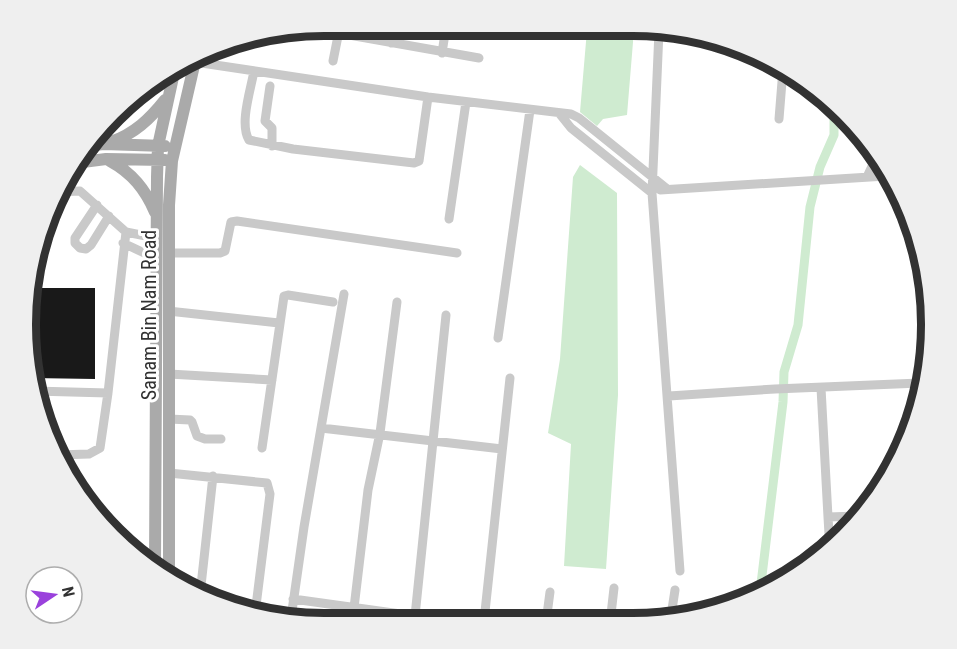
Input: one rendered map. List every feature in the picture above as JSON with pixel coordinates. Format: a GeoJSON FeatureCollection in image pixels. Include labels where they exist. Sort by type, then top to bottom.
{"type":"FeatureCollection","features":[{"type":"Feature","properties":{"kind":"main road","name":"Sanam Bin Nam Road"},"geometry":{"type":"LineString","coordinates":[[170,568],[169,206],[172,161],[194,67]]}},
{"type":"Feature","properties":{"kind":"main road","name":"Sanam Bin Nam Road"},"geometry":{"type":"LineString","coordinates":[[155,557],[157,160],[172,80]]}},
{"type":"Feature","properties":{"kind":"main road"},"geometry":{"type":"LineString","coordinates":[[105,144],[124,138],[141,126],[168,98]]}},
{"type":"Feature","properties":{"kind":"main road"},"geometry":{"type":"LineString","coordinates":[[100,145],[175,147]]}},
{"type":"Feature","properties":{"kind":"main road"},"geometry":{"type":"LineString","coordinates":[[106,159],[125,169],[142,187],[157,215]]}},
{"type":"Feature","properties":{"kind":"main road"},"geometry":{"type":"LineString","coordinates":[[87,161],[106,159],[172,161]]}},
{"type":"Feature","properties":{"kind":"street"},"geometry":{"type":"LineString","coordinates":[[333,61],[338,36]]}},
{"type":"Feature","properties":{"kind":"street"},"geometry":{"type":"LineString","coordinates":[[365,36],[442,53],[479,58]]}},
{"type":"Feature","properties":{"kind":"street"},"geometry":{"type":"LineString","coordinates":[[391,43],[392,36]]}},
{"type":"Feature","properties":{"kind":"street"},"geometry":{"type":"LineString","coordinates":[[442,53],[445,36]]}},
{"type":"Feature","properties":{"kind":"street"},"geometry":{"type":"LineString","coordinates":[[659,37],[652,192],[669,396],[680,571]]}},
{"type":"Feature","properties":{"kind":"street"},"geometry":{"type":"LineString","coordinates":[[206,62],[428,97],[571,114],[666,188]]}},
{"type":"Feature","properties":{"kind":"street"},"geometry":{"type":"LineString","coordinates":[[254,71],[245,134],[249,140],[272,146],[382,161],[414,163],[419,160],[428,97]]}},
{"type":"Feature","properties":{"kind":"street"},"geometry":{"type":"LineString","coordinates":[[779,119],[782,78]]}},
{"type":"Feature","properties":{"kind":"street"},"geometry":{"type":"LineString","coordinates":[[270,86],[265,122],[272,128],[272,146]]}},
{"type":"Feature","properties":{"kind":"street"},"geometry":{"type":"LineString","coordinates":[[450,219],[466,102]]}},
{"type":"Feature","properties":{"kind":"street"},"geometry":{"type":"LineString","coordinates":[[498,338],[530,110]]}},
{"type":"Feature","properties":{"kind":"street"},"geometry":{"type":"LineString","coordinates":[[559,113],[571,128],[652,192]]}},
{"type":"Feature","properties":{"kind":"street"},"geometry":{"type":"LineString","coordinates":[[867,177],[873,165]]}},
{"type":"Feature","properties":{"kind":"street"},"geometry":{"type":"LineString","coordinates":[[652,192],[666,188],[880,176]]}},
{"type":"Feature","properties":{"kind":"street"},"geometry":{"type":"LineString","coordinates":[[69,192],[80,191],[126,232],[156,238]]}},
{"type":"Feature","properties":{"kind":"street"},"geometry":{"type":"LineString","coordinates":[[97,205],[75,238],[75,243],[80,248],[86,249],[91,245],[109,216]]}},
{"type":"Feature","properties":{"kind":"street"},"geometry":{"type":"LineString","coordinates":[[169,253],[220,253],[225,251],[231,222],[237,221],[457,253]]}},
{"type":"Feature","properties":{"kind":"street"},"geometry":{"type":"LineString","coordinates":[[67,455],[89,454],[99,448],[108,393],[126,232]]}},
{"type":"Feature","properties":{"kind":"street"},"geometry":{"type":"LineString","coordinates":[[123,243],[155,258]]}},
{"type":"Feature","properties":{"kind":"street"},"geometry":{"type":"LineString","coordinates":[[292,611],[344,294]]}},
{"type":"Feature","properties":{"kind":"street"},"geometry":{"type":"LineString","coordinates":[[262,448],[284,296],[333,302]]}},
{"type":"Feature","properties":{"kind":"street"},"geometry":{"type":"LineString","coordinates":[[354,608],[368,490],[380,434],[397,302]]}},
{"type":"Feature","properties":{"kind":"street"},"geometry":{"type":"LineString","coordinates":[[168,311],[279,323]]}},
{"type":"Feature","properties":{"kind":"street"},"geometry":{"type":"LineString","coordinates":[[418,613],[446,315]]}},
{"type":"Feature","properties":{"kind":"street"},"geometry":{"type":"LineString","coordinates":[[169,374],[272,381]]}},
{"type":"Feature","properties":{"kind":"street"},"geometry":{"type":"LineString","coordinates":[[485,613],[510,378]]}},
{"type":"Feature","properties":{"kind":"street"},"geometry":{"type":"LineString","coordinates":[[669,396],[775,388],[914,383]]}},
{"type":"Feature","properties":{"kind":"street"},"geometry":{"type":"LineString","coordinates":[[821,388],[829,534]]}},
{"type":"Feature","properties":{"kind":"street"},"geometry":{"type":"LineString","coordinates":[[44,391],[108,393]]}},
{"type":"Feature","properties":{"kind":"street"},"geometry":{"type":"LineString","coordinates":[[169,418],[190,420],[195,434],[205,439],[221,439]]}},
{"type":"Feature","properties":{"kind":"street"},"geometry":{"type":"LineString","coordinates":[[321,428],[502,449]]}},
{"type":"Feature","properties":{"kind":"street"},"geometry":{"type":"LineString","coordinates":[[169,473],[265,481],[268,486],[268,513],[256,604]]}},
{"type":"Feature","properties":{"kind":"street"},"geometry":{"type":"LineString","coordinates":[[201,585],[213,476]]}},
{"type":"Feature","properties":{"kind":"street"},"geometry":{"type":"LineString","coordinates":[[828,517],[848,516]]}},
{"type":"Feature","properties":{"kind":"street"},"geometry":{"type":"LineString","coordinates":[[611,613],[614,588]]}},
{"type":"Feature","properties":{"kind":"street"},"geometry":{"type":"LineString","coordinates":[[672,611],[675,590]]}},
{"type":"Feature","properties":{"kind":"street"},"geometry":{"type":"LineString","coordinates":[[547,613],[550,592]]}},
{"type":"Feature","properties":{"kind":"street"},"geometry":{"type":"LineString","coordinates":[[293,599],[386,613]]}},
{"type":"Feature","properties":{"kind":"shaded area"},"geometry":{"type":"Polygon","coordinates":[[[586,36],[633,36],[627,115],[603,119],[597,126],[580,112],[586,36]]]}},
{"type":"Feature","properties":{"kind":"shaded area"},"geometry":{"type":"Polygon","coordinates":[[[580,165],[617,193],[618,395],[606,569],[564,566],[571,444],[548,433],[560,359],[573,177],[580,165]]]}},
{"type":"Feature","properties":{"kind":"building"},"geometry":{"type":"Polygon","coordinates":[[[38,288],[95,288],[95,379],[41,378],[36,324],[38,288]]]}},
{"type":"Feature","properties":{"kind":"waterway"},"geometry":{"type":"LineString","coordinates":[[761,582],[783,402],[784,372],[798,325],[810,207],[820,167],[834,135],[834,117]]}}]}
